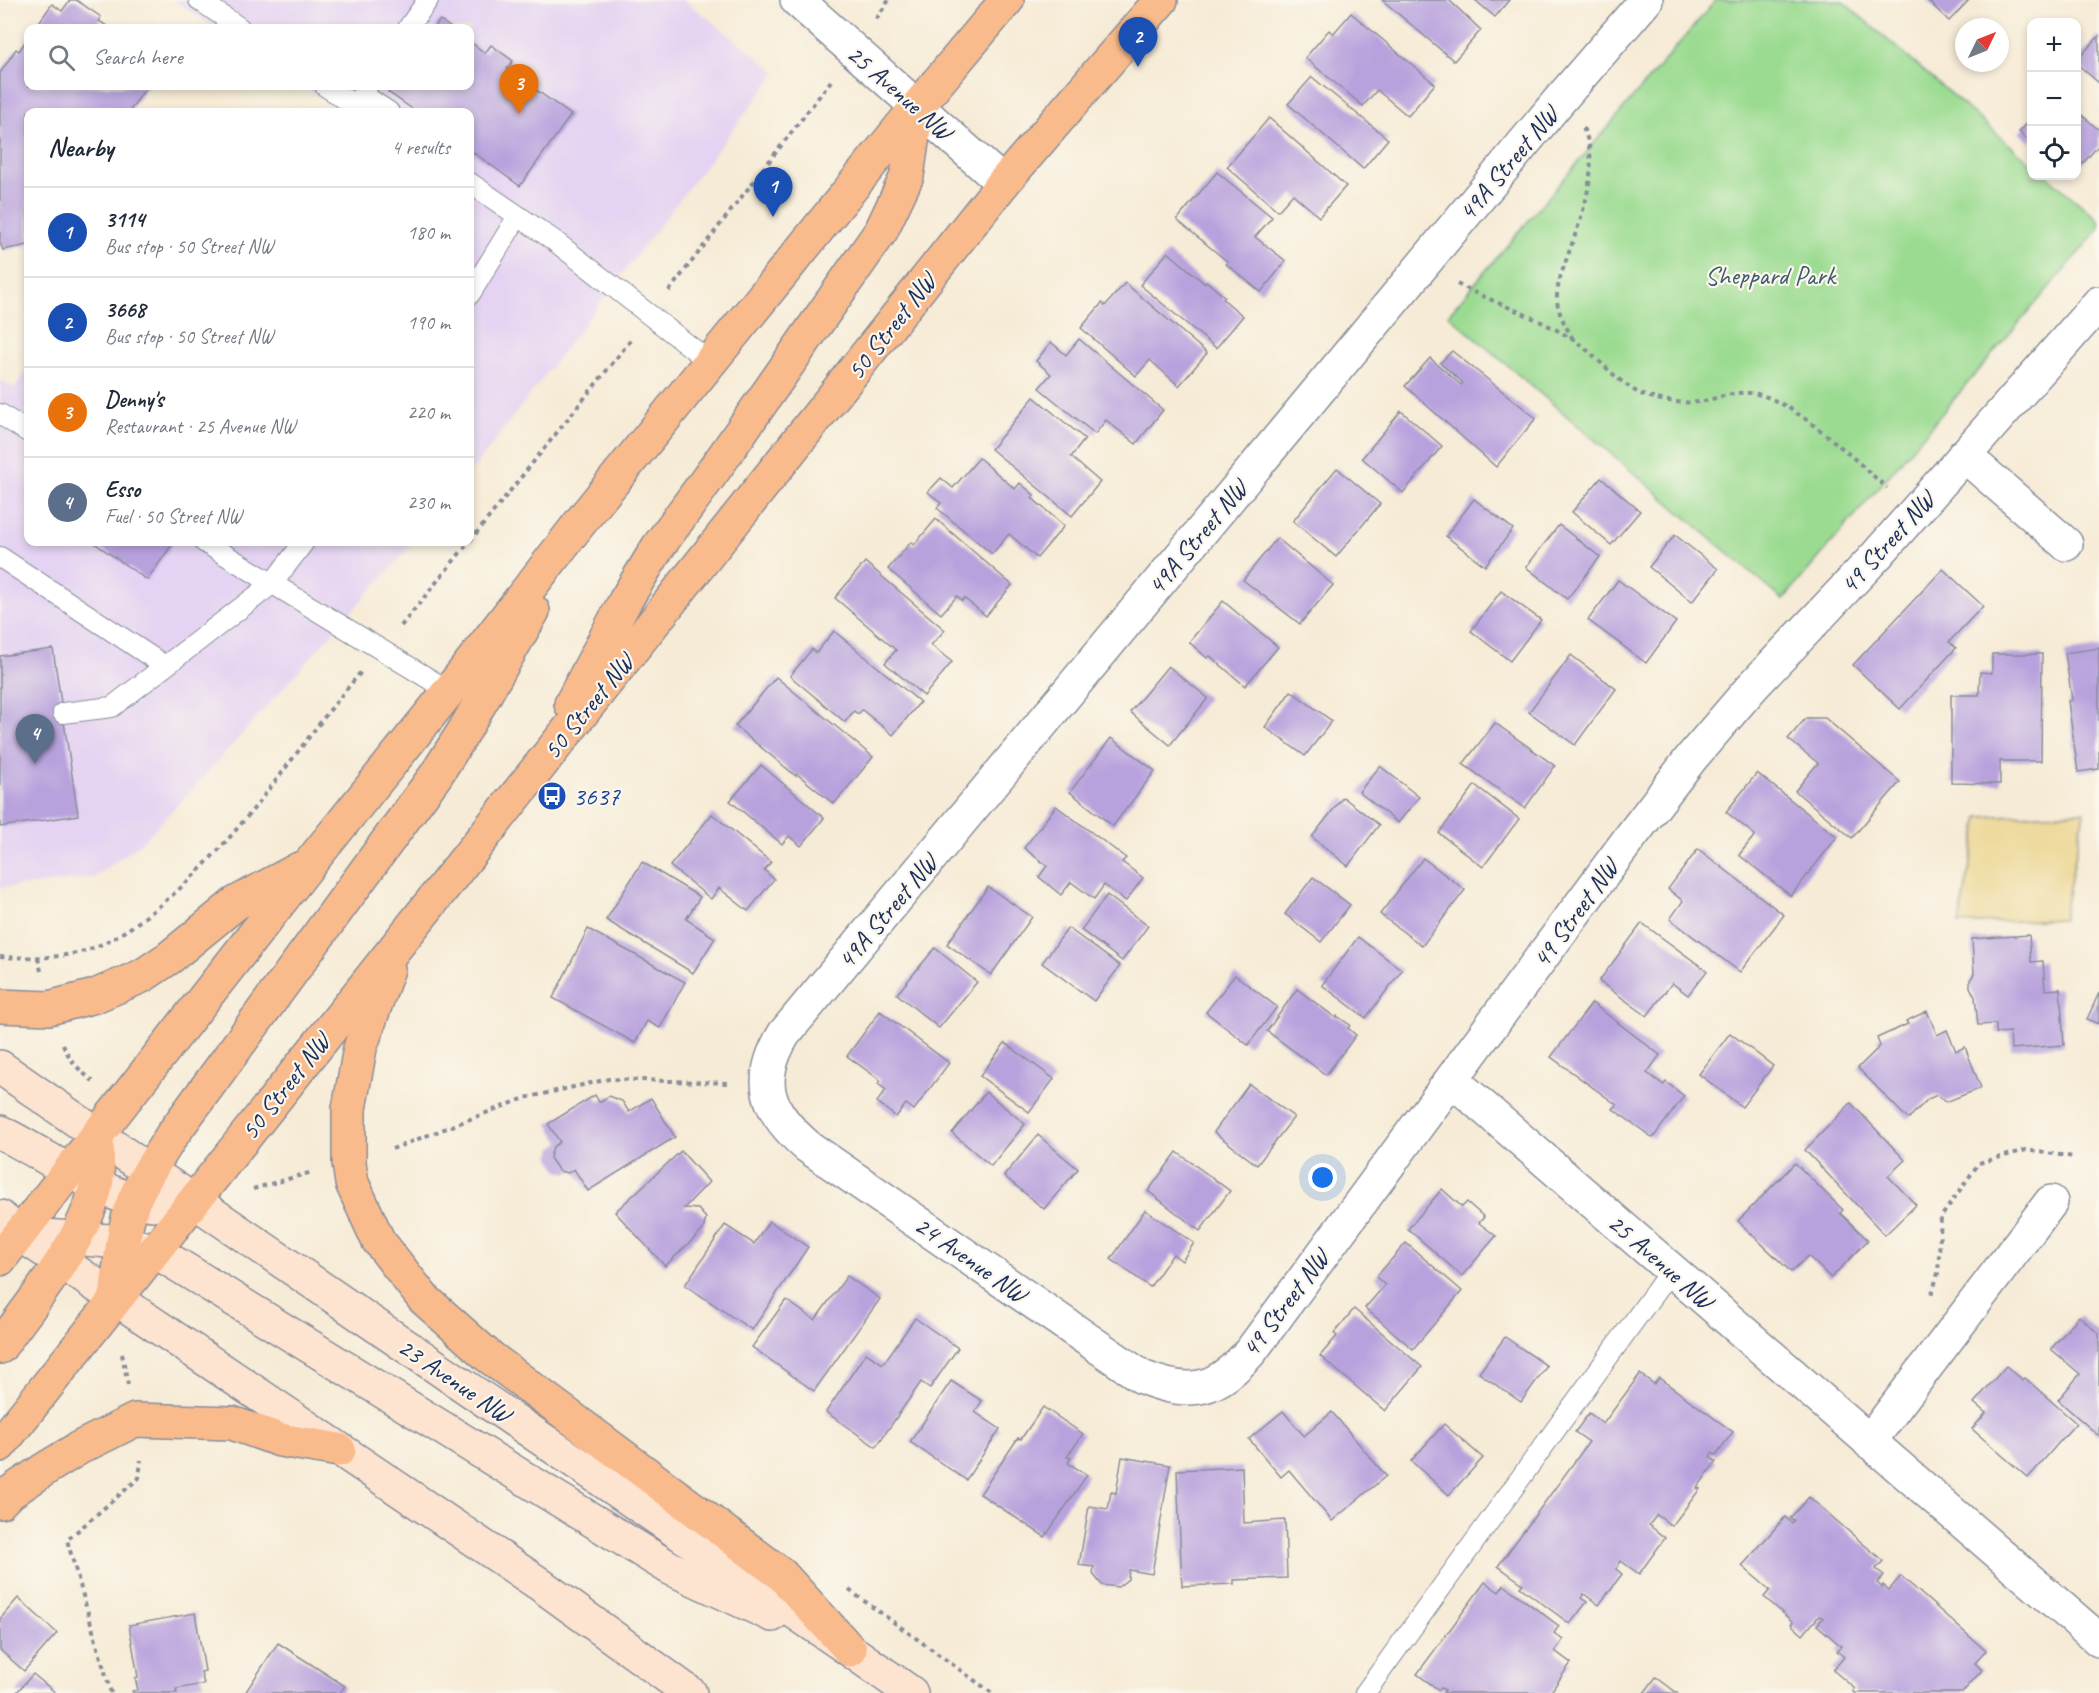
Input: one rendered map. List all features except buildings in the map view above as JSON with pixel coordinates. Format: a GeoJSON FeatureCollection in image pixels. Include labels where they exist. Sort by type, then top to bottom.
{"type":"FeatureCollection","features":[{"type":"Feature","properties":{"kind":"main road"},"geometry":{"type":"LineString","coordinates":[[0,1347],[82,1225],[83,1178],[97,1135],[594,505],[1006,0]]}},
{"type":"Feature","properties":{"kind":"main road","name":"50 Street NW"},"geometry":{"type":"LineString","coordinates":[[0,1445],[396,944],[846,384],[1004,183],[1161,0]]}},
{"type":"Feature","properties":{"kind":"main road"},"geometry":{"type":"LineString","coordinates":[[537,769],[625,601],[658,547],[881,231],[907,176],[917,107]]}},
{"type":"Feature","properties":{"kind":"main road"},"geometry":{"type":"LineString","coordinates":[[116,1297],[122,1242],[134,1201],[149,1171],[172,1136],[436,775],[464,731],[594,505]]}},
{"type":"Feature","properties":{"kind":"main road"},"geometry":{"type":"LineString","coordinates":[[0,1006],[49,1008],[95,996],[142,976],[169,958],[236,903],[311,862]]}},
{"type":"Feature","properties":{"kind":"main road"},"geometry":{"type":"LineString","coordinates":[[396,944],[360,1048],[349,1109],[349,1163],[352,1183],[378,1240],[423,1298],[487,1355],[781,1574],[856,1653]]}},
{"type":"Feature","properties":{"kind":"main road","name":"23 Avenue NW"},"geometry":{"type":"LineString","coordinates":[[0,1067],[856,1653],[910,1693]]}},
{"type":"Feature","properties":{"kind":"main road"},"geometry":{"type":"LineString","coordinates":[[0,1132],[83,1178],[134,1201],[165,1206],[194,1200]]}},
{"type":"Feature","properties":{"kind":"main road"},"geometry":{"type":"LineString","coordinates":[[0,1259],[10,1225],[83,1178]]}},
{"type":"Feature","properties":{"kind":"main road"},"geometry":{"type":"LineString","coordinates":[[10,1225],[67,1249],[116,1297],[538,1583],[690,1693]]}},
{"type":"Feature","properties":{"kind":"main road"},"geometry":{"type":"LineString","coordinates":[[67,1249],[122,1242],[155,1251],[670,1568],[856,1653]]}},
{"type":"Feature","properties":{"kind":"main road"},"geometry":{"type":"LineString","coordinates":[[0,1502],[45,1469],[135,1420],[232,1423],[280,1440],[339,1450]]}},
{"type":"Feature","properties":{"kind":"street","name":"25 Avenue NW"},"geometry":{"type":"LineString","coordinates":[[797,0],[1004,183]]}},
{"type":"Feature","properties":{"kind":"street","name":"49A Street NW"},"geometry":{"type":"LineString","coordinates":[[769,1084],[770,1064],[774,1050],[784,1034],[1558,102],[1646,0]]}},
{"type":"Feature","properties":{"kind":"street","name":"49 Street NW"},"geometry":{"type":"LineString","coordinates":[[1206,1385],[1229,1373],[1251,1351],[1692,757],[1752,687],[1876,556],[2099,303]]}},
{"type":"Feature","properties":{"kind":"street"},"geometry":{"type":"LineString","coordinates":[[1964,455],[2066,544]]}},
{"type":"Feature","properties":{"kind":"street","name":"25 Avenue NW"},"geometry":{"type":"LineString","coordinates":[[1452,1080],[2099,1640]]}},
{"type":"Feature","properties":{"kind":"street","name":"24 Avenue NW"},"geometry":{"type":"LineString","coordinates":[[769,1084],[769,1097],[777,1115],[807,1146],[1142,1377],[1177,1389],[1206,1385]]}},
{"type":"Feature","properties":{"kind":"street"},"geometry":{"type":"LineString","coordinates":[[1869,1442],[2051,1202]]}},
{"type":"Feature","properties":{"kind":"lane"},"geometry":{"type":"LineString","coordinates":[[199,0],[234,24]]}},
{"type":"Feature","properties":{"kind":"lane"},"geometry":{"type":"LineString","coordinates":[[411,24],[428,0]]}},
{"type":"Feature","properties":{"kind":"lane"},"geometry":{"type":"LineString","coordinates":[[331,90],[359,108]]}},
{"type":"Feature","properties":{"kind":"lane"},"geometry":{"type":"LineString","coordinates":[[366,90],[362,94],[383,108]]}},
{"type":"Feature","properties":{"kind":"lane"},"geometry":{"type":"LineString","coordinates":[[474,171],[506,194],[537,229]]}},
{"type":"Feature","properties":{"kind":"lane"},"geometry":{"type":"LineString","coordinates":[[474,186],[537,229],[710,362]]}},
{"type":"Feature","properties":{"kind":"lane"},"geometry":{"type":"LineString","coordinates":[[474,288],[518,216]]}},
{"type":"Feature","properties":{"kind":"lane"},"geometry":{"type":"LineString","coordinates":[[0,414],[24,429]]}},
{"type":"Feature","properties":{"kind":"lane"},"geometry":{"type":"LineString","coordinates":[[210,546],[449,691]]}},
{"type":"Feature","properties":{"kind":"lane"},"geometry":{"type":"LineString","coordinates":[[63,713],[112,707],[272,584],[301,546]]}},
{"type":"Feature","properties":{"kind":"lane"},"geometry":{"type":"LineString","coordinates":[[0,557],[165,666]]}},
{"type":"Feature","properties":{"kind":"lane"},"geometry":{"type":"LineString","coordinates":[[1365,1693],[1671,1270]]}},
{"type":"Feature","properties":{"kind":"path"},"geometry":{"type":"LineString","coordinates":[[474,535],[650,315],[892,0]]}},
{"type":"Feature","properties":{"kind":"path"},"geometry":{"type":"LineString","coordinates":[[1558,102],[1582,126],[1589,141],[1588,184],[1558,284],[1557,302],[1564,323],[1574,340]]}},
{"type":"Feature","properties":{"kind":"path"},"geometry":{"type":"LineString","coordinates":[[1422,266],[1487,300],[1523,314],[1574,340],[1639,393],[1671,402],[1696,402],[1727,394],[1752,393],[1777,402],[1803,416],[1915,512]]}},
{"type":"Feature","properties":{"kind":"path"},"geometry":{"type":"LineString","coordinates":[[0,957],[38,958],[91,949],[130,928],[193,879],[231,836],[308,741],[337,700],[465,546]]}},
{"type":"Feature","properties":{"kind":"path"},"geometry":{"type":"LineString","coordinates":[[60,1036],[69,1058],[84,1075]]}},
{"type":"Feature","properties":{"kind":"path"},"geometry":{"type":"LineString","coordinates":[[392,1149],[525,1098],[609,1079],[769,1084]]}},
{"type":"Feature","properties":{"kind":"path"},"geometry":{"type":"LineString","coordinates":[[1932,1294],[1938,1273],[1941,1217],[1979,1163],[2026,1150],[2074,1157]]}},
{"type":"Feature","properties":{"kind":"path"},"geometry":{"type":"LineString","coordinates":[[245,1185],[251,1190],[316,1171]]}},
{"type":"Feature","properties":{"kind":"path"},"geometry":{"type":"LineString","coordinates":[[122,1350],[129,1393]]}},
{"type":"Feature","properties":{"kind":"path"},"geometry":{"type":"LineString","coordinates":[[111,1693],[67,1540],[139,1478],[142,1454]]}},
{"type":"Feature","properties":{"kind":"shaded area"},"geometry":{"type":"Polygon","coordinates":[[[173,0],[684,0],[777,72],[474,468],[474,108],[336,108],[309,90],[474,90],[474,24],[210,24],[173,0]]]}},
{"type":"Feature","properties":{"kind":"shaded area"},"geometry":{"type":"Polygon","coordinates":[[[24,373],[24,546],[410,546],[189,793],[141,843],[93,878],[0,887],[0,380],[15,388],[24,373]]]}},
{"type":"Feature","properties":{"kind":"green space","name":"Sheppard Park"},"geometry":{"type":"Polygon","coordinates":[[[1716,0],[1841,0],[2027,160],[2027,180],[2052,180],[2099,220],[2099,229],[1783,600],[1448,315],[1716,0]]]}},
{"type":"Feature","properties":{"kind":"sand"},"geometry":{"type":"Polygon","coordinates":[[[2084,812],[2063,919],[1959,924],[1979,817],[2084,812]]]}},
{"type":"Feature","properties":{"kind":"place","name":"3668"},"geometry":{"type":"Point","coordinates":[1138,67]}},
{"type":"Feature","properties":{"kind":"place","name":"Denny's"},"geometry":{"type":"Point","coordinates":[519,114]}},
{"type":"Feature","properties":{"kind":"place","name":"3114"},"geometry":{"type":"Point","coordinates":[773,217]}},
{"type":"Feature","properties":{"kind":"place","name":"Esso"},"geometry":{"type":"Point","coordinates":[35,764]}},
{"type":"Feature","properties":{"kind":"place","name":"3637"},"geometry":{"type":"Point","coordinates":[552,796]}}]}
